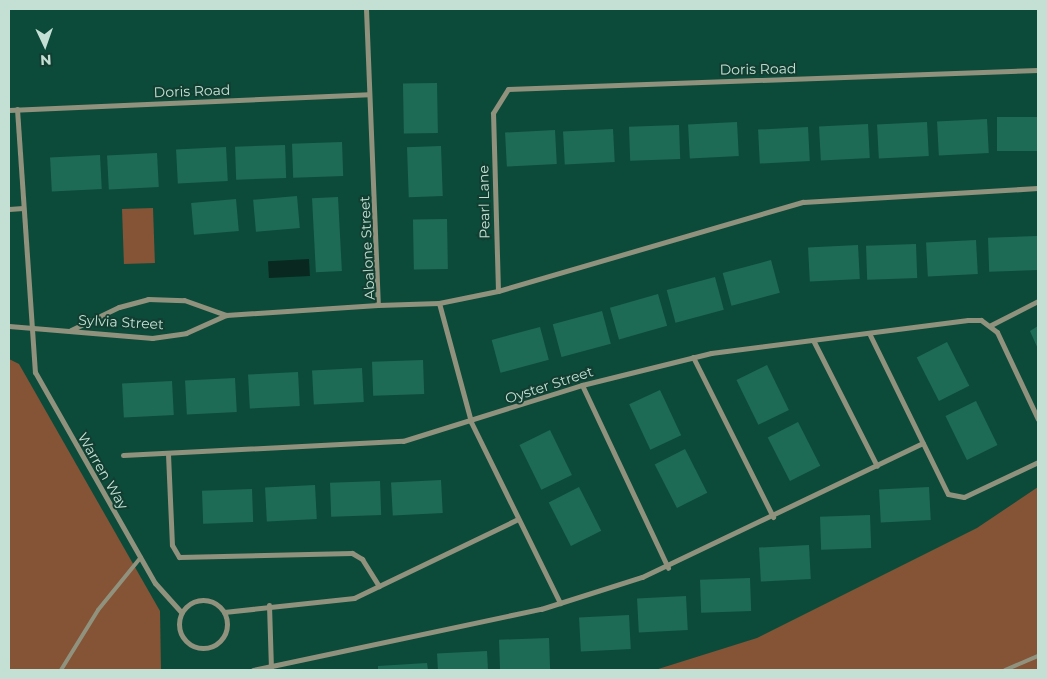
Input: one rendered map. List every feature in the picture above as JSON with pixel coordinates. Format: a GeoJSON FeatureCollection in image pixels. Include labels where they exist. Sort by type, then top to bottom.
{"type":"FeatureCollection","features":[{"type":"Feature","properties":{"kind":"street","name":"Abalone Street"},"geometry":{"type":"LineString","coordinates":[[366,9],[378,305],[439,303],[498,291],[803,202],[1038,188]]}},
{"type":"Feature","properties":{"kind":"street","name":"Doris Road"},"geometry":{"type":"LineString","coordinates":[[493,113],[508,89],[529,85],[1038,70]]}},
{"type":"Feature","properties":{"kind":"street","name":"Doris Road"},"geometry":{"type":"LineString","coordinates":[[9,110],[369,94]]}},
{"type":"Feature","properties":{"kind":"street"},"geometry":{"type":"LineString","coordinates":[[17,109],[30,329]]}},
{"type":"Feature","properties":{"kind":"street","name":"Pearl Lane"},"geometry":{"type":"LineString","coordinates":[[493,113],[498,291]]}},
{"type":"Feature","properties":{"kind":"street"},"geometry":{"type":"LineString","coordinates":[[9,209],[23,208]]}},
{"type":"Feature","properties":{"kind":"street","name":"Sylvia Street"},"geometry":{"type":"LineString","coordinates":[[70,330],[119,307],[148,299],[184,300],[226,314]]}},
{"type":"Feature","properties":{"kind":"street"},"geometry":{"type":"LineString","coordinates":[[1038,301],[991,326],[1038,419]]}},
{"type":"Feature","properties":{"kind":"street"},"geometry":{"type":"LineString","coordinates":[[439,303],[471,422],[560,603]]}},
{"type":"Feature","properties":{"kind":"street","name":"Sylvia Street"},"geometry":{"type":"LineString","coordinates":[[9,326],[30,329],[70,330],[137,338],[177,336],[226,314],[378,305]]}},
{"type":"Feature","properties":{"kind":"street","name":"Oyster Street"},"geometry":{"type":"LineString","coordinates":[[123,455],[390,443],[471,422],[582,385],[693,357],[813,340],[981,320],[991,326]]}},
{"type":"Feature","properties":{"kind":"street","name":"Warren Way"},"geometry":{"type":"LineString","coordinates":[[30,329],[42,388],[162,594],[182,613]]}},
{"type":"Feature","properties":{"kind":"street"},"geometry":{"type":"LineString","coordinates":[[869,333],[948,494],[956,498],[1038,462]]}},
{"type":"Feature","properties":{"kind":"street"},"geometry":{"type":"LineString","coordinates":[[813,340],[877,466]]}},
{"type":"Feature","properties":{"kind":"street"},"geometry":{"type":"LineString","coordinates":[[693,357],[773,517]]}},
{"type":"Feature","properties":{"kind":"street"},"geometry":{"type":"LineString","coordinates":[[582,385],[668,568]]}},
{"type":"Feature","properties":{"kind":"street"},"geometry":{"type":"LineString","coordinates":[[253,670],[560,603],[668,568],[923,443]]}},
{"type":"Feature","properties":{"kind":"street"},"geometry":{"type":"LineString","coordinates":[[168,454],[172,545],[179,557],[352,553],[362,559],[379,586]]}},
{"type":"Feature","properties":{"kind":"street"},"geometry":{"type":"LineString","coordinates":[[224,612],[228,627],[221,641],[200,648],[181,635],[182,613],[203,600],[224,612],[269,605],[344,600],[379,586],[518,519]]}},
{"type":"Feature","properties":{"kind":"street"},"geometry":{"type":"LineString","coordinates":[[269,605],[271,667]]}},
{"type":"Feature","properties":{"kind":"lane"},"geometry":{"type":"LineString","coordinates":[[61,670],[98,610],[141,557]]}},
{"type":"Feature","properties":{"kind":"lane"},"geometry":{"type":"LineString","coordinates":[[1005,670],[1038,656]]}},
{"type":"Feature","properties":{"kind":"shaded area"},"geometry":{"type":"Polygon","coordinates":[[[153,208],[155,263],[124,264],[122,209],[153,208]]]}},
{"type":"Feature","properties":{"kind":"shaded area"},"geometry":{"type":"Polygon","coordinates":[[[309,259],[310,276],[269,278],[268,261],[309,259]]]}},
{"type":"Feature","properties":{"kind":"shaded area"},"geometry":{"type":"Polygon","coordinates":[[[9,359],[19,364],[160,611],[161,670],[9,670],[9,359]]]}},
{"type":"Feature","properties":{"kind":"shaded area"},"geometry":{"type":"Polygon","coordinates":[[[1038,487],[1038,670],[655,670],[757,638],[977,528],[1038,487]]]}},
{"type":"Feature","properties":{"kind":"building"},"geometry":{"type":"Polygon","coordinates":[[[437,83],[438,133],[404,134],[403,84],[437,83]]]}},
{"type":"Feature","properties":{"kind":"building"},"geometry":{"type":"Polygon","coordinates":[[[997,117],[1038,117],[1038,151],[997,151],[997,117]]]}},
{"type":"Feature","properties":{"kind":"building"},"geometry":{"type":"Polygon","coordinates":[[[987,119],[989,153],[939,156],[937,122],[987,119]]]}},
{"type":"Feature","properties":{"kind":"building"},"geometry":{"type":"Polygon","coordinates":[[[737,122],[739,156],[690,159],[688,125],[737,122]]]}},
{"type":"Feature","properties":{"kind":"building"},"geometry":{"type":"Polygon","coordinates":[[[927,122],[929,156],[879,159],[877,125],[927,122]]]}},
{"type":"Feature","properties":{"kind":"building"},"geometry":{"type":"Polygon","coordinates":[[[868,124],[870,158],[821,161],[819,127],[868,124]]]}},
{"type":"Feature","properties":{"kind":"building"},"geometry":{"type":"Polygon","coordinates":[[[679,125],[680,159],[630,161],[629,127],[679,125]]]}},
{"type":"Feature","properties":{"kind":"building"},"geometry":{"type":"Polygon","coordinates":[[[808,127],[810,161],[760,164],[758,130],[808,127]]]}},
{"type":"Feature","properties":{"kind":"building"},"geometry":{"type":"Polygon","coordinates":[[[613,129],[615,162],[565,165],[563,132],[613,129]]]}},
{"type":"Feature","properties":{"kind":"building"},"geometry":{"type":"Polygon","coordinates":[[[555,130],[557,164],[507,167],[505,133],[555,130]]]}},
{"type":"Feature","properties":{"kind":"building"},"geometry":{"type":"Polygon","coordinates":[[[342,142],[343,176],[293,178],[292,144],[342,142]]]}},
{"type":"Feature","properties":{"kind":"building"},"geometry":{"type":"Polygon","coordinates":[[[285,145],[286,178],[236,180],[235,147],[285,145]]]}},
{"type":"Feature","properties":{"kind":"building"},"geometry":{"type":"Polygon","coordinates":[[[441,146],[443,196],[409,197],[407,147],[441,146]]]}},
{"type":"Feature","properties":{"kind":"building"},"geometry":{"type":"Polygon","coordinates":[[[226,147],[228,181],[178,184],[176,150],[226,147]]]}},
{"type":"Feature","properties":{"kind":"building"},"geometry":{"type":"Polygon","coordinates":[[[157,153],[159,187],[109,190],[107,156],[157,153]]]}},
{"type":"Feature","properties":{"kind":"building"},"geometry":{"type":"Polygon","coordinates":[[[100,155],[102,189],[52,192],[50,158],[100,155]]]}},
{"type":"Feature","properties":{"kind":"building"},"geometry":{"type":"Polygon","coordinates":[[[297,196],[300,228],[256,232],[253,200],[297,196]]]}},
{"type":"Feature","properties":{"kind":"building"},"geometry":{"type":"Polygon","coordinates":[[[338,197],[342,271],[316,272],[312,198],[338,197]]]}},
{"type":"Feature","properties":{"kind":"building"},"geometry":{"type":"Polygon","coordinates":[[[236,199],[239,231],[194,235],[191,203],[236,199]]]}},
{"type":"Feature","properties":{"kind":"building"},"geometry":{"type":"Polygon","coordinates":[[[447,219],[448,269],[414,270],[413,220],[447,219]]]}},
{"type":"Feature","properties":{"kind":"building"},"geometry":{"type":"Polygon","coordinates":[[[1037,236],[1038,270],[989,272],[988,238],[1037,236]]]}},
{"type":"Feature","properties":{"kind":"building"},"geometry":{"type":"Polygon","coordinates":[[[976,240],[978,274],[928,277],[926,243],[976,240]]]}},
{"type":"Feature","properties":{"kind":"building"},"geometry":{"type":"Polygon","coordinates":[[[916,244],[917,278],[867,280],[866,246],[916,244]]]}},
{"type":"Feature","properties":{"kind":"building"},"geometry":{"type":"Polygon","coordinates":[[[858,245],[860,279],[810,282],[808,248],[858,245]]]}},
{"type":"Feature","properties":{"kind":"building"},"geometry":{"type":"Polygon","coordinates":[[[771,260],[780,293],[732,306],[723,273],[771,260]]]}},
{"type":"Feature","properties":{"kind":"building"},"geometry":{"type":"Polygon","coordinates":[[[715,277],[724,310],[676,323],[667,290],[715,277]]]}},
{"type":"Feature","properties":{"kind":"building"},"geometry":{"type":"Polygon","coordinates":[[[658,294],[667,326],[619,340],[610,308],[658,294]]]}},
{"type":"Feature","properties":{"kind":"building"},"geometry":{"type":"Polygon","coordinates":[[[602,311],[611,344],[562,357],[553,324],[602,311]]]}},
{"type":"Feature","properties":{"kind":"building"},"geometry":{"type":"Polygon","coordinates":[[[1038,326],[1038,349],[1030,331],[1038,326]]]}},
{"type":"Feature","properties":{"kind":"building"},"geometry":{"type":"Polygon","coordinates":[[[540,327],[549,360],[501,373],[492,340],[540,327]]]}},
{"type":"Feature","properties":{"kind":"building"},"geometry":{"type":"Polygon","coordinates":[[[947,342],[969,386],[939,401],[917,357],[947,342]]]}},
{"type":"Feature","properties":{"kind":"building"},"geometry":{"type":"Polygon","coordinates":[[[423,360],[424,394],[373,396],[372,362],[423,360]]]}},
{"type":"Feature","properties":{"kind":"building"},"geometry":{"type":"Polygon","coordinates":[[[767,365],[789,410],[758,425],[736,380],[767,365]]]}},
{"type":"Feature","properties":{"kind":"building"},"geometry":{"type":"Polygon","coordinates":[[[362,368],[364,402],[314,405],[312,371],[362,368]]]}},
{"type":"Feature","properties":{"kind":"building"},"geometry":{"type":"Polygon","coordinates":[[[298,372],[300,406],[250,409],[248,375],[298,372]]]}},
{"type":"Feature","properties":{"kind":"building"},"geometry":{"type":"Polygon","coordinates":[[[235,378],[237,412],[187,415],[185,381],[235,378]]]}},
{"type":"Feature","properties":{"kind":"building"},"geometry":{"type":"Polygon","coordinates":[[[172,381],[174,415],[124,418],[122,384],[172,381]]]}},
{"type":"Feature","properties":{"kind":"building"},"geometry":{"type":"Polygon","coordinates":[[[660,390],[681,435],[650,450],[629,404],[660,390]]]}},
{"type":"Feature","properties":{"kind":"building"},"geometry":{"type":"Polygon","coordinates":[[[976,401],[997,445],[967,460],[945,416],[976,401]]]}},
{"type":"Feature","properties":{"kind":"building"},"geometry":{"type":"Polygon","coordinates":[[[798,422],[820,466],[790,481],[768,437],[798,422]]]}},
{"type":"Feature","properties":{"kind":"building"},"geometry":{"type":"Polygon","coordinates":[[[550,430],[572,475],[541,490],[519,445],[550,430]]]}},
{"type":"Feature","properties":{"kind":"building"},"geometry":{"type":"Polygon","coordinates":[[[685,449],[707,493],[677,508],[655,464],[685,449]]]}},
{"type":"Feature","properties":{"kind":"building"},"geometry":{"type":"Polygon","coordinates":[[[441,480],[443,513],[393,516],[391,483],[441,480]]]}},
{"type":"Feature","properties":{"kind":"building"},"geometry":{"type":"Polygon","coordinates":[[[380,481],[381,515],[331,517],[330,483],[380,481]]]}},
{"type":"Feature","properties":{"kind":"building"},"geometry":{"type":"Polygon","coordinates":[[[315,485],[317,519],[267,522],[265,488],[315,485]]]}},
{"type":"Feature","properties":{"kind":"building"},"geometry":{"type":"Polygon","coordinates":[[[579,487],[601,531],[571,546],[549,502],[579,487]]]}},
{"type":"Feature","properties":{"kind":"building"},"geometry":{"type":"Polygon","coordinates":[[[929,487],[931,520],[881,523],[879,490],[929,487]]]}},
{"type":"Feature","properties":{"kind":"building"},"geometry":{"type":"Polygon","coordinates":[[[252,489],[253,522],[203,524],[202,491],[252,489]]]}},
{"type":"Feature","properties":{"kind":"building"},"geometry":{"type":"Polygon","coordinates":[[[870,515],[871,548],[821,550],[820,517],[870,515]]]}},
{"type":"Feature","properties":{"kind":"building"},"geometry":{"type":"Polygon","coordinates":[[[809,545],[811,579],[761,582],[759,548],[809,545]]]}},
{"type":"Feature","properties":{"kind":"building"},"geometry":{"type":"Polygon","coordinates":[[[750,578],[751,611],[701,613],[700,580],[750,578]]]}},
{"type":"Feature","properties":{"kind":"building"},"geometry":{"type":"Polygon","coordinates":[[[686,596],[688,630],[639,633],[637,599],[686,596]]]}},
{"type":"Feature","properties":{"kind":"building"},"geometry":{"type":"Polygon","coordinates":[[[629,615],[631,649],[581,652],[579,618],[629,615]]]}},
{"type":"Feature","properties":{"kind":"building"},"geometry":{"type":"Polygon","coordinates":[[[549,638],[550,670],[500,670],[499,640],[549,638]]]}},
{"type":"Feature","properties":{"kind":"building"},"geometry":{"type":"Polygon","coordinates":[[[487,651],[488,670],[438,670],[437,654],[487,651]]]}},
{"type":"Feature","properties":{"kind":"building"},"geometry":{"type":"Polygon","coordinates":[[[427,663],[428,670],[378,670],[378,666],[427,663]]]}}]}
